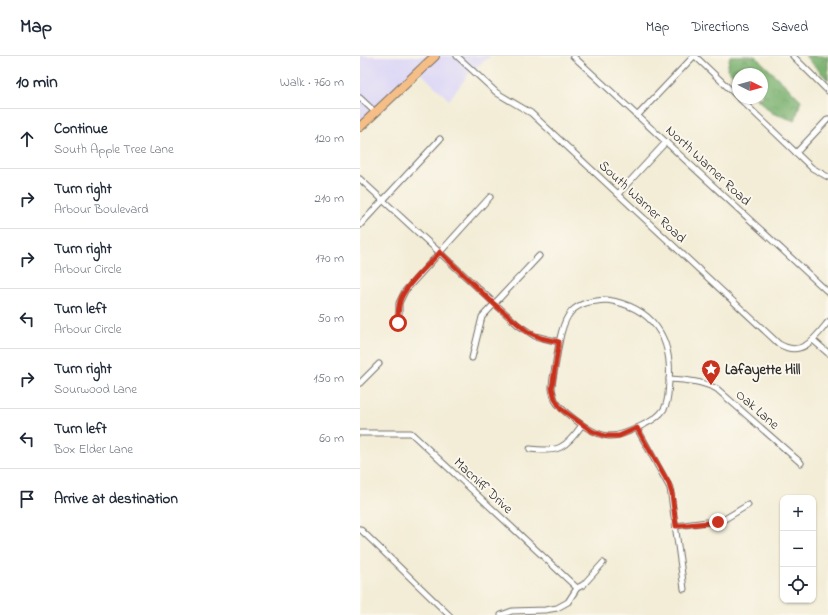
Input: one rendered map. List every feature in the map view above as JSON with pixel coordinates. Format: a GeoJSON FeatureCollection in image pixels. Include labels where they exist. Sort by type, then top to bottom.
{"type":"FeatureCollection","features":[{"type":"Feature","properties":{"kind":"main road"},"geometry":{"type":"LineString","coordinates":[[360,127],[435,56]]}},
{"type":"Feature","properties":{"kind":"street","name":"South Warner Road"},"geometry":{"type":"LineString","coordinates":[[457,56],[497,93],[531,113],[779,344],[787,349],[797,350],[813,340]]}},
{"type":"Feature","properties":{"kind":"street","name":"North Warner Road"},"geometry":{"type":"LineString","coordinates":[[573,56],[591,71],[637,116],[828,292]]}},
{"type":"Feature","properties":{"kind":"street"},"geometry":{"type":"LineString","coordinates":[[637,116],[694,56],[732,92]]}},
{"type":"Feature","properties":{"kind":"street"},"geometry":{"type":"LineString","coordinates":[[793,56],[828,91]]}},
{"type":"Feature","properties":{"kind":"street"},"geometry":{"type":"LineString","coordinates":[[360,98],[375,112]]}},
{"type":"Feature","properties":{"kind":"street"},"geometry":{"type":"LineString","coordinates":[[744,104],[816,171],[828,178]]}},
{"type":"Feature","properties":{"kind":"street"},"geometry":{"type":"LineString","coordinates":[[796,153],[828,119]]}},
{"type":"Feature","properties":{"kind":"street"},"geometry":{"type":"LineString","coordinates":[[360,225],[440,139]]}},
{"type":"Feature","properties":{"kind":"street"},"geometry":{"type":"LineString","coordinates":[[618,194],[666,142]]}},
{"type":"Feature","properties":{"kind":"street"},"geometry":{"type":"LineString","coordinates":[[360,179],[494,304],[528,332],[541,338],[559,342]]}},
{"type":"Feature","properties":{"kind":"street"},"geometry":{"type":"LineString","coordinates":[[398,323],[398,307],[408,287],[490,197]]}},
{"type":"Feature","properties":{"kind":"street"},"geometry":{"type":"LineString","coordinates":[[472,358],[480,322],[487,311],[540,256]]}},
{"type":"Feature","properties":{"kind":"street"},"geometry":{"type":"LineString","coordinates":[[607,300],[626,304],[642,313],[655,324],[660,331],[668,354],[669,379],[667,403],[664,409],[654,420],[619,436],[605,436],[582,425],[561,409],[553,393],[552,380],[559,342],[569,314],[579,306],[607,300]]}},
{"type":"Feature","properties":{"kind":"street"},"geometry":{"type":"LineString","coordinates":[[828,322],[813,340],[828,354]]}},
{"type":"Feature","properties":{"kind":"street"},"geometry":{"type":"LineString","coordinates":[[360,383],[379,364]]}},
{"type":"Feature","properties":{"kind":"street","name":"Oak Lane"},"geometry":{"type":"LineString","coordinates":[[669,379],[702,382],[717,389],[801,463]]}},
{"type":"Feature","properties":{"kind":"street"},"geometry":{"type":"LineString","coordinates":[[530,449],[546,451],[563,446],[570,442],[582,425]]}},
{"type":"Feature","properties":{"kind":"street"},"geometry":{"type":"LineString","coordinates":[[637,428],[669,484],[672,494],[684,589]]}},
{"type":"Feature","properties":{"kind":"street","name":"Macniff Drive"},"geometry":{"type":"LineString","coordinates":[[360,433],[411,433],[577,588]]}},
{"type":"Feature","properties":{"kind":"street"},"geometry":{"type":"LineString","coordinates":[[676,526],[723,520],[748,505]]}},
{"type":"Feature","properties":{"kind":"street"},"geometry":{"type":"LineString","coordinates":[[360,529],[449,615]]}},
{"type":"Feature","properties":{"kind":"street"},"geometry":{"type":"LineString","coordinates":[[501,615],[512,611],[557,608],[568,602],[577,588],[583,585],[603,563]]}},
{"type":"Feature","properties":{"kind":"shaded area"},"geometry":{"type":"Polygon","coordinates":[[[360,56],[491,56],[472,70],[449,100],[419,71],[360,127],[360,56]]]}},
{"type":"Feature","properties":{"kind":"green space"},"geometry":{"type":"Polygon","coordinates":[[[730,56],[753,56],[768,68],[732,68],[732,74],[727,69],[730,56]]]}},
{"type":"Feature","properties":{"kind":"green space"},"geometry":{"type":"Polygon","coordinates":[[[805,56],[828,56],[828,80],[805,56]]]}},
{"type":"Feature","properties":{"kind":"green space"},"geometry":{"type":"Polygon","coordinates":[[[768,68],[801,100],[795,121],[772,113],[762,104],[768,104],[768,68]]]}},
{"type":"Feature","properties":{"kind":"place","name":"Lafayette Hill"},"geometry":{"type":"Point","coordinates":[711,386]}},
{"type":"Feature","properties":{"kind":"route"},"geometry":{"type":"LineString","coordinates":[[398,323],[398,307],[403,295],[408,287],[440,252],[518,325],[535,336],[559,342],[552,380],[552,388],[555,399],[561,409],[582,425],[605,436],[619,436],[637,428],[669,484],[672,494],[676,526],[718,522]]}}]}
